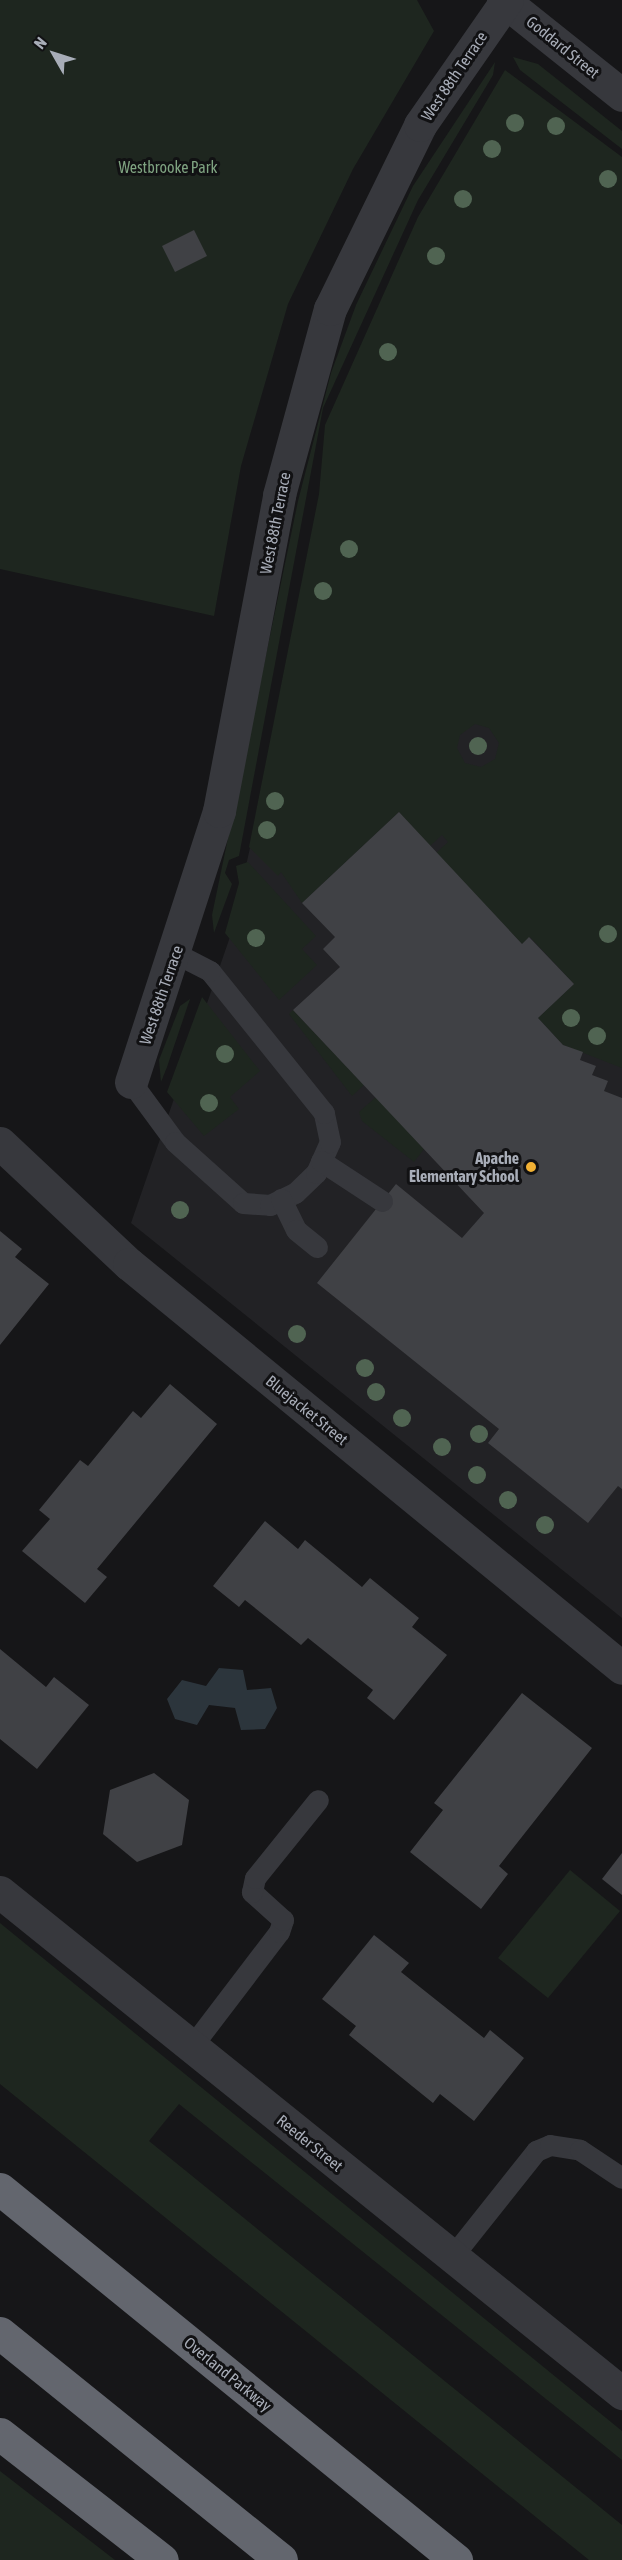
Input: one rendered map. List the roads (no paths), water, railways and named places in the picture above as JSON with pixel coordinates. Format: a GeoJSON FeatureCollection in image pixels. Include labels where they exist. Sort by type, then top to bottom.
{"type":"FeatureCollection","features":[{"type":"Feature","properties":{"kind":"highway","name":"Overland Parkway"},"geometry":{"type":"LineString","coordinates":[[0,2189],[456,2560]]}},
{"type":"Feature","properties":{"kind":"highway"},"geometry":{"type":"LineString","coordinates":[[0,2333],[281,2560]]}},
{"type":"Feature","properties":{"kind":"highway"},"geometry":{"type":"LineString","coordinates":[[0,2434],[162,2560]]}},
{"type":"Feature","properties":{"kind":"street","name":"Goddard Street"},"geometry":{"type":"LineString","coordinates":[[505,1],[622,95]]}},
{"type":"Feature","properties":{"kind":"street","name":"West 88th Terrace"},"geometry":{"type":"LineString","coordinates":[[130,1082],[177,954],[219,811],[279,495],[330,309],[420,125],[505,1]]}},
{"type":"Feature","properties":{"kind":"street","name":"Bluejacket Street"},"geometry":{"type":"LineString","coordinates":[[0,1143],[129,1264],[622,1668]]}},
{"type":"Feature","properties":{"kind":"street","name":"Reeder Street"},"geometry":{"type":"LineString","coordinates":[[0,1892],[451,2258],[622,2393]]}},
{"type":"Feature","properties":{"kind":"lane"},"geometry":{"type":"LineString","coordinates":[[130,1082],[175,1142],[219,1186],[243,1203],[270,1205],[309,1180],[330,1142],[324,1113],[206,967],[177,954]]}},
{"type":"Feature","properties":{"kind":"lane"},"geometry":{"type":"LineString","coordinates":[[321,1161],[382,1201]]}},
{"type":"Feature","properties":{"kind":"lane"},"geometry":{"type":"LineString","coordinates":[[281,1199],[296,1230],[317,1247]]}},
{"type":"Feature","properties":{"kind":"lane"},"geometry":{"type":"LineString","coordinates":[[192,2046],[279,1932],[283,1920],[252,1892],[255,1878],[318,1800]]}},
{"type":"Feature","properties":{"kind":"lane"},"geometry":{"type":"LineString","coordinates":[[451,2258],[536,2151],[550,2145],[580,2150],[622,2178]]}},
{"type":"Feature","properties":{"kind":"place","name":"Apache Elementary School"},"geometry":{"type":"Point","coordinates":[531,1167]}},
{"type":"Feature","properties":{"kind":"park label","name":"Westbrooke Park"},"geometry":{"type":"Point","coordinates":[168,167]}}]}
